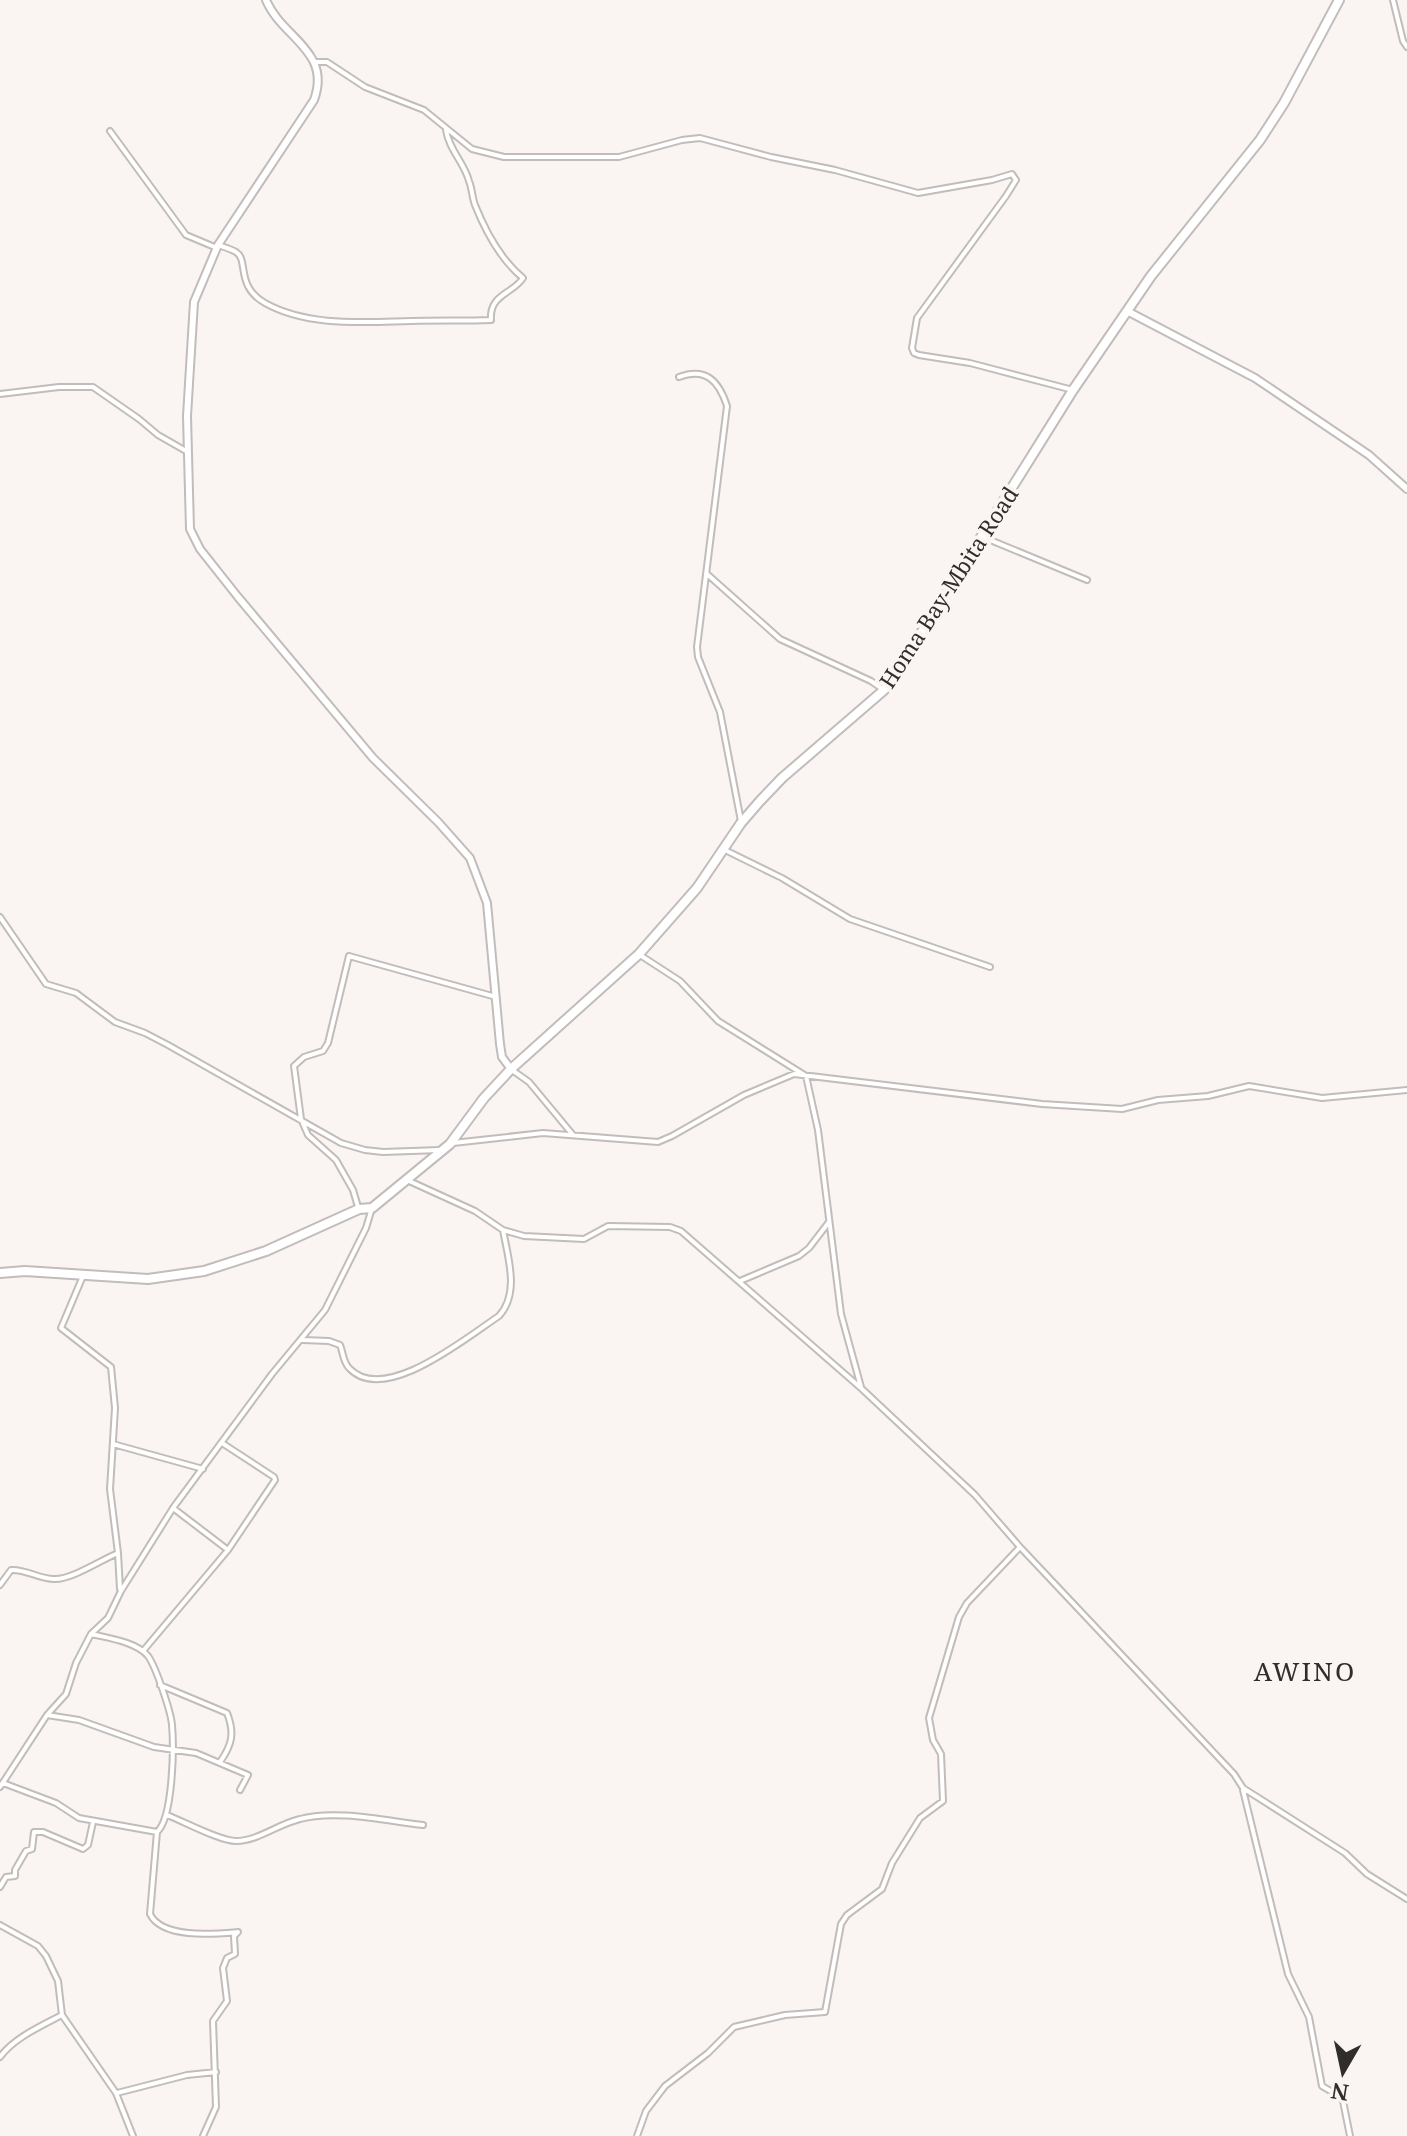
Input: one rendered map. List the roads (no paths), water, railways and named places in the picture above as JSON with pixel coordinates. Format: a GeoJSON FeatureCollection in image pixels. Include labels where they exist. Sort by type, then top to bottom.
{"type":"FeatureCollection","features":[{"type":"Feature","properties":{"kind":"highway","name":"Homa Bay-Mbita Road"},"geometry":{"type":"LineString","coordinates":[[372,1208],[450,1144],[484,1098],[511,1069],[639,954],[688,900],[741,823],[782,778],[884,690],[1073,390],[1127,311],[1192,222],[1260,140],[1284,103],[1339,0]]}},
{"type":"Feature","properties":{"kind":"highway"},"geometry":{"type":"LineString","coordinates":[[1,1273],[25,1271],[148,1279],[204,1271],[266,1251],[359,1209],[372,1208]]}},
{"type":"Feature","properties":{"kind":"street"},"geometry":{"type":"LineString","coordinates":[[266,0],[315,62],[319,81],[314,100],[218,247],[197,292],[191,316],[186,451],[190,529],[200,549],[373,758],[470,858],[487,903],[502,1057],[511,1069],[529,1082],[573,1135]]}},
{"type":"Feature","properties":{"kind":"street"},"geometry":{"type":"LineString","coordinates":[[1393,0],[1407,47]]}},
{"type":"Feature","properties":{"kind":"street"},"geometry":{"type":"LineString","coordinates":[[315,62],[327,62],[365,87],[417,107],[472,149],[486,154],[532,159],[619,157],[700,138],[918,193],[1012,174],[1016,180],[1006,196],[917,318],[912,348],[919,355],[970,363],[1073,390]]}},
{"type":"Feature","properties":{"kind":"street"},"geometry":{"type":"LineString","coordinates":[[110,131],[183,232],[190,238],[236,252],[241,257],[246,286],[267,304],[301,316],[346,322],[491,320],[493,303],[523,278],[506,261],[474,203],[469,178],[449,144],[446,127]]}},
{"type":"Feature","properties":{"kind":"street"},"geometry":{"type":"LineString","coordinates":[[1127,311],[1255,378],[1369,455],[1407,489]]}},
{"type":"Feature","properties":{"kind":"street"},"geometry":{"type":"LineString","coordinates":[[679,377],[689,374],[712,378],[722,388],[727,406],[697,647],[720,712],[741,823]]}},
{"type":"Feature","properties":{"kind":"street"},"geometry":{"type":"LineString","coordinates":[[0,394],[59,387],[93,387],[158,435],[186,451]]}},
{"type":"Feature","properties":{"kind":"street"},"geometry":{"type":"LineString","coordinates":[[983,537],[1087,580]]}},
{"type":"Feature","properties":{"kind":"street"},"geometry":{"type":"LineString","coordinates":[[706,574],[780,639],[884,690]]}},
{"type":"Feature","properties":{"kind":"street"},"geometry":{"type":"LineString","coordinates":[[722,849],[782,878],[850,919],[990,967]]}},
{"type":"Feature","properties":{"kind":"street"},"geometry":{"type":"LineString","coordinates":[[0,917],[46,984],[76,993],[115,1022],[145,1033],[341,1143],[365,1150],[440,1150]]}},
{"type":"Feature","properties":{"kind":"street"},"geometry":{"type":"LineString","coordinates":[[639,954],[680,981],[718,1021],[806,1076],[818,1130],[841,1314],[862,1389]]}},
{"type":"Feature","properties":{"kind":"street"},"geometry":{"type":"LineString","coordinates":[[359,1209],[353,1190],[336,1160],[308,1135],[301,1119],[294,1066],[304,1057],[323,1051],[328,1043],[349,956],[496,997]]}},
{"type":"Feature","properties":{"kind":"street"},"geometry":{"type":"LineString","coordinates":[[450,1144],[543,1133],[658,1142],[774,1081],[794,1074],[1042,1104],[1122,1109],[1158,1100],[1208,1096],[1249,1086],[1322,1098],[1407,1090]]}},
{"type":"Feature","properties":{"kind":"street"},"geometry":{"type":"LineString","coordinates":[[407,1180],[475,1211],[503,1230],[524,1236],[579,1239],[589,1238],[608,1226],[676,1228],[862,1389],[975,1495],[1234,1774],[1243,1788],[1288,1974],[1309,2017],[1322,2086],[1343,2101],[1350,2136]]}},
{"type":"Feature","properties":{"kind":"street"},"geometry":{"type":"LineString","coordinates":[[157,1832],[79,1818],[56,1803],[1,1785],[47,1715],[66,1694],[76,1663],[91,1634],[108,1618],[121,1591],[173,1508],[272,1374],[325,1310],[366,1228],[372,1208]]}},
{"type":"Feature","properties":{"kind":"street"},"geometry":{"type":"LineString","coordinates":[[739,1282],[799,1256],[829,1222]]}},
{"type":"Feature","properties":{"kind":"street"},"geometry":{"type":"LineString","coordinates":[[303,1340],[340,1345],[345,1363],[357,1374],[375,1381],[399,1378],[441,1354],[506,1309],[510,1299],[511,1275],[503,1230]]}},
{"type":"Feature","properties":{"kind":"street"},"geometry":{"type":"LineString","coordinates":[[83,1276],[61,1328],[111,1367],[115,1408],[110,1489],[121,1591]]}},
{"type":"Feature","properties":{"kind":"street"},"geometry":{"type":"LineString","coordinates":[[143,1651],[228,1550],[275,1480],[222,1443]]}},
{"type":"Feature","properties":{"kind":"street"},"geometry":{"type":"LineString","coordinates":[[113,1444],[203,1469]]}},
{"type":"Feature","properties":{"kind":"street"},"geometry":{"type":"LineString","coordinates":[[173,1508],[228,1550]]}},
{"type":"Feature","properties":{"kind":"street"},"geometry":{"type":"LineString","coordinates":[[637,2136],[646,2111],[665,2086],[708,2053],[734,2027],[785,2015],[825,2012],[841,1924],[847,1915],[882,1889],[892,1863],[920,1818],[943,1801],[941,1754],[933,1740],[929,1718],[959,1617],[967,1603],[1020,1547]]}},
{"type":"Feature","properties":{"kind":"street"},"geometry":{"type":"LineString","coordinates":[[0,1585],[8,1572],[14,1569],[62,1579],[82,1568],[95,1567],[103,1559],[118,1553]]}},
{"type":"Feature","properties":{"kind":"street"},"geometry":{"type":"LineString","coordinates":[[91,1634],[143,1651],[150,1659],[172,1723],[167,1815],[157,1832],[150,1914],[156,1924],[163,1928],[192,1932],[238,1932],[234,1936],[235,1954],[227,1958],[223,1968],[227,2001],[213,2021],[216,2107],[203,2136]]}},
{"type":"Feature","properties":{"kind":"street"},"geometry":{"type":"LineString","coordinates":[[160,1685],[227,1713],[233,1732],[230,1747],[220,1762]]}},
{"type":"Feature","properties":{"kind":"street"},"geometry":{"type":"LineString","coordinates":[[47,1715],[67,1717],[129,1740],[196,1753],[220,1762],[248,1775],[240,1790]]}},
{"type":"Feature","properties":{"kind":"street"},"geometry":{"type":"LineString","coordinates":[[1243,1788],[1345,1853],[1367,1874],[1407,1899]]}},
{"type":"Feature","properties":{"kind":"street"},"geometry":{"type":"LineString","coordinates":[[167,1815],[224,1839],[239,1841],[313,1816],[423,1825]]}},
{"type":"Feature","properties":{"kind":"street"},"geometry":{"type":"LineString","coordinates":[[0,1887],[6,1877],[15,1876],[15,1870],[26,1851],[32,1849],[34,1832],[43,1832],[83,1849],[88,1845],[93,1822]]}},
{"type":"Feature","properties":{"kind":"street"},"geometry":{"type":"LineString","coordinates":[[0,1925],[42,1950],[58,1981],[62,2015],[116,2093],[133,2136]]}},
{"type":"Feature","properties":{"kind":"street"},"geometry":{"type":"LineString","coordinates":[[0,2057],[38,2027],[62,2015]]}},
{"type":"Feature","properties":{"kind":"street"},"geometry":{"type":"LineString","coordinates":[[116,2093],[187,2075],[216,2072]]}},
{"type":"Feature","properties":{"kind":"district","name":"AWINO"},"geometry":{"type":"Point","coordinates":[1305,1671]}}]}
